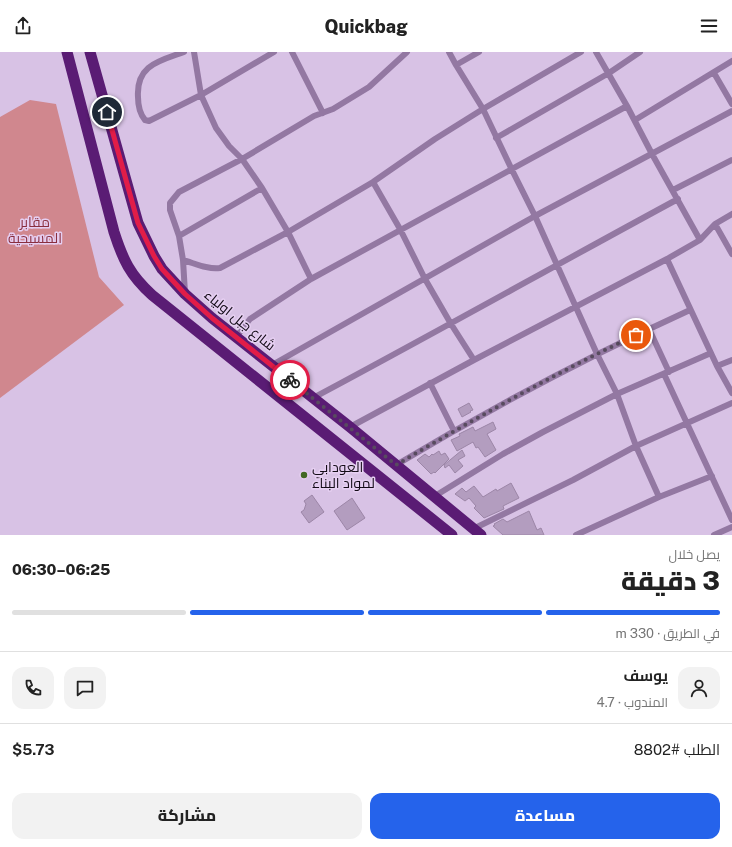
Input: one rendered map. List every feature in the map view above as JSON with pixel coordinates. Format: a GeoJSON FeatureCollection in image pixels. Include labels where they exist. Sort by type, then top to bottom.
{"type":"FeatureCollection","features":[{"type":"Feature","properties":{"kind":"highway"},"geometry":{"type":"LineString","coordinates":[[67,52],[114,232],[129,270],[140,284],[152,296],[452,535]]}},
{"type":"Feature","properties":{"kind":"highway","name":"شارع جبل اولياء"},"geometry":{"type":"LineString","coordinates":[[90,52],[138,223],[162,269],[185,294],[212,318],[350,427],[477,532]]}},
{"type":"Feature","properties":{"kind":"street"},"geometry":{"type":"LineString","coordinates":[[184,52],[150,65],[143,73],[137,87],[138,105],[142,117],[145,120],[149,121],[202,94],[274,52]]}},
{"type":"Feature","properties":{"kind":"street"},"geometry":{"type":"LineString","coordinates":[[194,52],[202,94],[216,128],[262,188],[288,232],[310,279]]}},
{"type":"Feature","properties":{"kind":"street"},"geometry":{"type":"LineString","coordinates":[[292,52],[323,112]]}},
{"type":"Feature","properties":{"kind":"street"},"geometry":{"type":"LineString","coordinates":[[449,52],[483,109],[535,216],[597,354],[617,394],[636,446],[659,497]]}},
{"type":"Feature","properties":{"kind":"street"},"geometry":{"type":"LineString","coordinates":[[456,65],[479,52]]}},
{"type":"Feature","properties":{"kind":"street"},"geometry":{"type":"LineString","coordinates":[[183,260],[209,268],[220,268],[288,232],[373,182],[435,139],[483,109],[581,52]]}},
{"type":"Feature","properties":{"kind":"street"},"geometry":{"type":"LineString","coordinates":[[596,52],[609,73],[700,240]]}},
{"type":"Feature","properties":{"kind":"street"},"geometry":{"type":"LineString","coordinates":[[496,138],[609,73],[640,52]]}},
{"type":"Feature","properties":{"kind":"street"},"geometry":{"type":"LineString","coordinates":[[185,294],[183,260],[179,236],[170,210],[170,203],[174,196],[242,160],[314,116],[345,102],[369,87],[405,53]]}},
{"type":"Feature","properties":{"kind":"street"},"geometry":{"type":"LineString","coordinates":[[635,120],[732,61]]}},
{"type":"Feature","properties":{"kind":"street"},"geometry":{"type":"LineString","coordinates":[[714,73],[732,104]]}},
{"type":"Feature","properties":{"kind":"street"},"geometry":{"type":"LineString","coordinates":[[236,337],[250,319],[310,279],[627,106]]}},
{"type":"Feature","properties":{"kind":"street"},"geometry":{"type":"LineString","coordinates":[[272,365],[535,216],[732,112]]}},
{"type":"Feature","properties":{"kind":"street"},"geometry":{"type":"LineString","coordinates":[[672,190],[732,160]]}},
{"type":"Feature","properties":{"kind":"street"},"geometry":{"type":"LineString","coordinates":[[373,182],[451,324],[474,360]]}},
{"type":"Feature","properties":{"kind":"street"},"geometry":{"type":"LineString","coordinates":[[179,236],[262,188]]}},
{"type":"Feature","properties":{"kind":"street"},"geometry":{"type":"LineString","coordinates":[[312,398],[451,324],[556,264],[678,199]]}},
{"type":"Feature","properties":{"kind":"street"},"geometry":{"type":"LineString","coordinates":[[350,427],[430,383],[667,259],[700,240],[715,224],[732,214]]}},
{"type":"Feature","properties":{"kind":"street"},"geometry":{"type":"LineString","coordinates":[[715,224],[732,254]]}},
{"type":"Feature","properties":{"kind":"street"},"geometry":{"type":"LineString","coordinates":[[667,259],[717,366],[732,393]]}},
{"type":"Feature","properties":{"kind":"street"},"geometry":{"type":"LineString","coordinates":[[396,465],[454,431],[597,354],[690,310]]}},
{"type":"Feature","properties":{"kind":"street"},"geometry":{"type":"LineString","coordinates":[[649,329],[666,373],[732,520]]}},
{"type":"Feature","properties":{"kind":"street"},"geometry":{"type":"LineString","coordinates":[[435,496],[502,454],[617,394],[711,353]]}},
{"type":"Feature","properties":{"kind":"street"},"geometry":{"type":"LineString","coordinates":[[717,366],[732,360]]}},
{"type":"Feature","properties":{"kind":"street"},"geometry":{"type":"LineString","coordinates":[[430,383],[454,431]]}},
{"type":"Feature","properties":{"kind":"street"},"geometry":{"type":"LineString","coordinates":[[477,532],[636,446],[732,403]]}},
{"type":"Feature","properties":{"kind":"street"},"geometry":{"type":"LineString","coordinates":[[576,535],[659,497],[712,476]]}},
{"type":"Feature","properties":{"kind":"street"},"geometry":{"type":"LineString","coordinates":[[714,535],[732,527]]}},
{"type":"Feature","properties":{"kind":"green space","name":"مقابر المسيحية"},"geometry":{"type":"Polygon","coordinates":[[[30,100],[56,104],[99,277],[124,305],[0,398],[0,117],[30,100]]]}},
{"type":"Feature","properties":{"kind":"building"},"geometry":{"type":"Polygon","coordinates":[[[469,403],[473,410],[462,417],[458,409],[469,403]]]}},
{"type":"Feature","properties":{"kind":"building"},"geometry":{"type":"Polygon","coordinates":[[[493,422],[496,429],[487,434],[496,450],[485,457],[478,447],[476,448],[473,442],[457,451],[451,440],[473,427],[475,431],[493,422]]]}},
{"type":"Feature","properties":{"kind":"building"},"geometry":{"type":"Polygon","coordinates":[[[462,450],[465,456],[458,460],[463,466],[455,473],[449,465],[445,468],[444,465],[462,450]]]}},
{"type":"Feature","properties":{"kind":"building"},"geometry":{"type":"Polygon","coordinates":[[[439,451],[441,455],[445,453],[449,459],[435,473],[434,472],[431,474],[417,460],[425,454],[429,457],[439,451]]]}},
{"type":"Feature","properties":{"kind":"building"},"geometry":{"type":"Polygon","coordinates":[[[511,483],[519,498],[503,506],[504,509],[484,518],[474,508],[476,506],[469,498],[465,501],[455,494],[462,488],[466,492],[474,486],[483,497],[496,489],[497,491],[511,483]]]}},
{"type":"Feature","properties":{"kind":"building"},"geometry":{"type":"Polygon","coordinates":[[[312,495],[324,512],[309,523],[301,512],[304,510],[306,504],[304,501],[312,495]]]}},
{"type":"Feature","properties":{"kind":"building"},"geometry":{"type":"Polygon","coordinates":[[[352,498],[365,518],[347,530],[334,511],[352,498]]]}},
{"type":"Feature","properties":{"kind":"building"},"geometry":{"type":"Polygon","coordinates":[[[529,511],[537,530],[541,528],[544,535],[503,535],[493,526],[503,519],[507,522],[529,511]]]}},
{"type":"Feature","properties":{"kind":"way so far"},"geometry":{"type":"LineString","coordinates":[[290,380],[396,465],[454,431],[597,354],[636,335]]}},
{"type":"Feature","properties":{"kind":"place","name":"العودابي لمواد البناء"},"geometry":{"type":"Point","coordinates":[304,475]}},
{"type":"Feature","properties":{"kind":"route"},"geometry":{"type":"LineString","coordinates":[[107,112],[138,223],[162,269],[185,294],[212,318],[290,380]]}}]}
